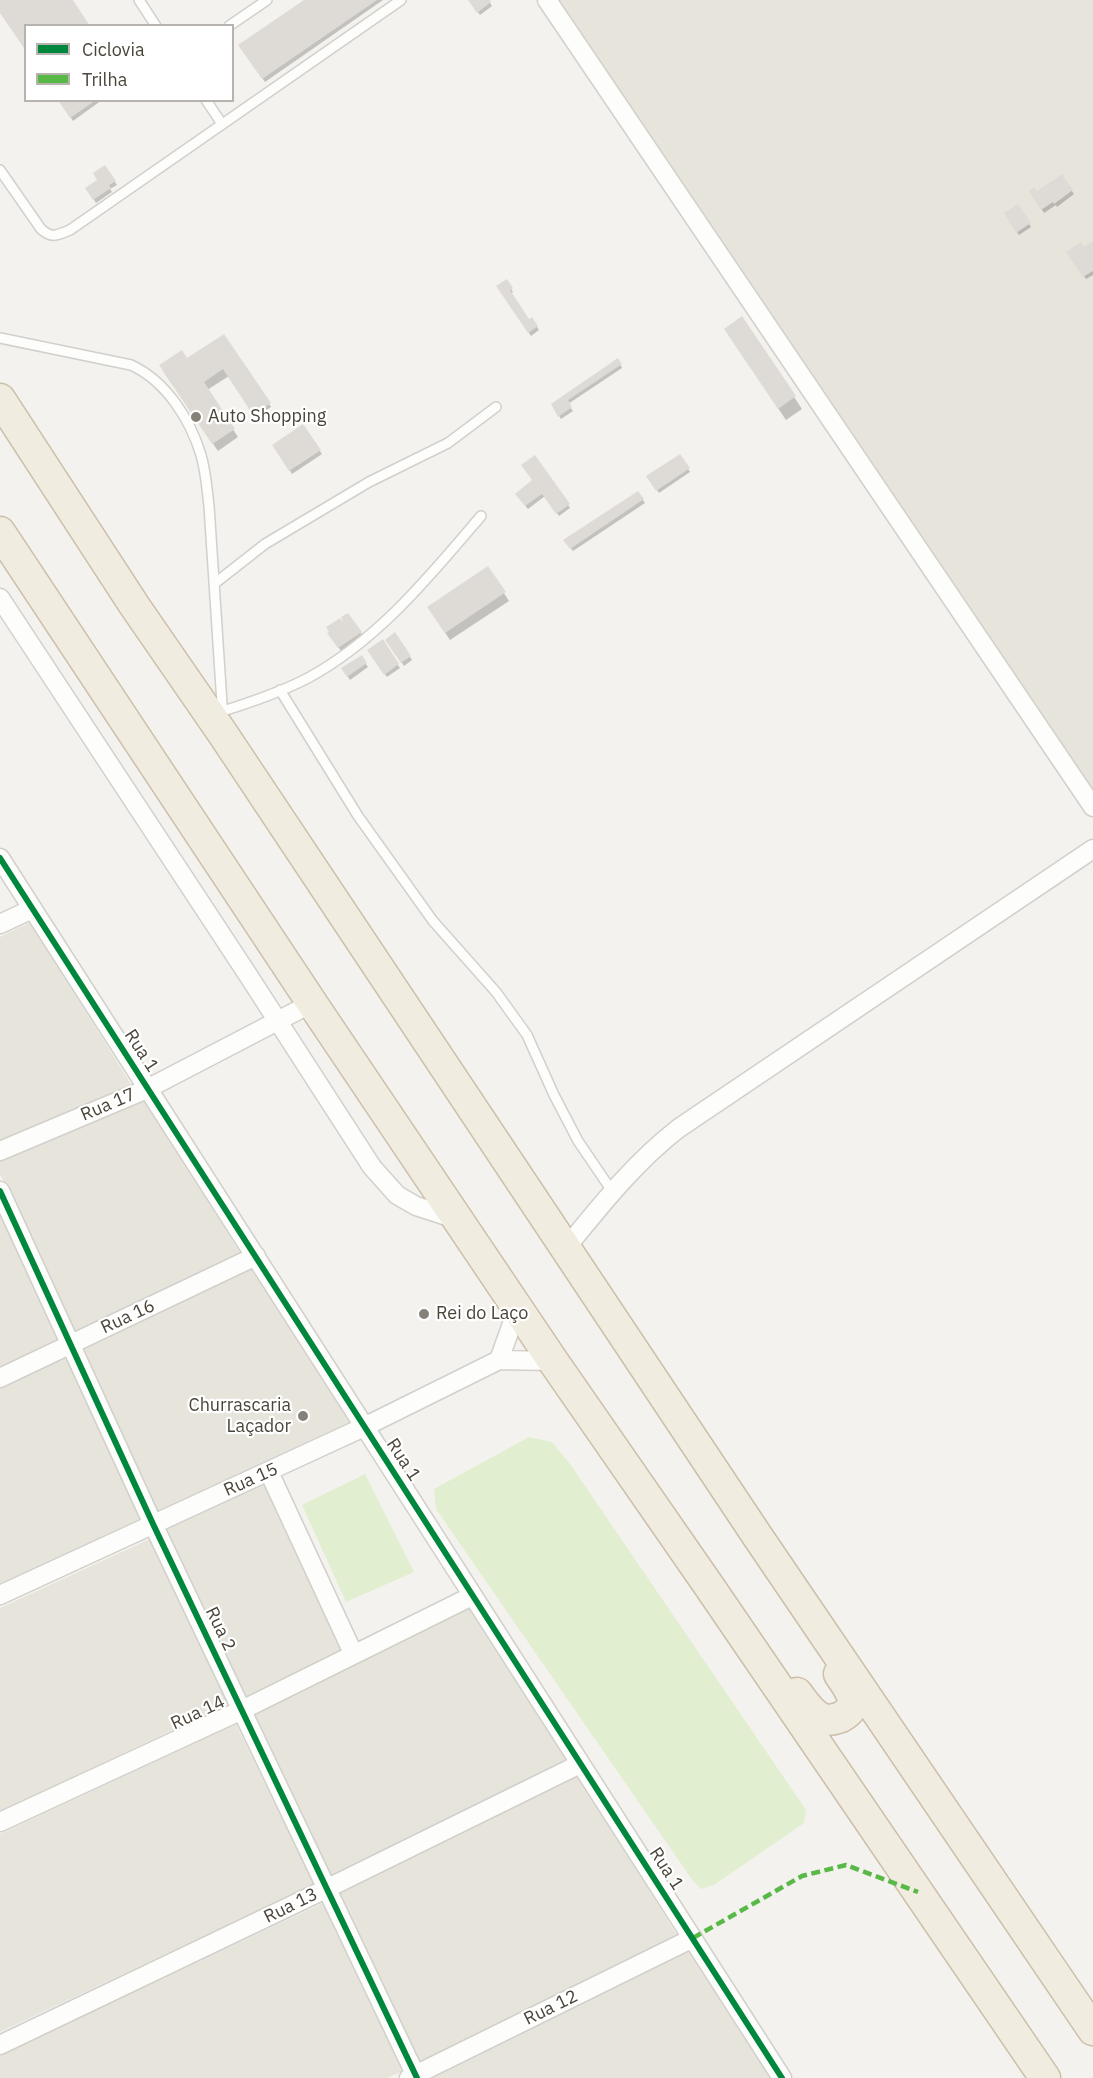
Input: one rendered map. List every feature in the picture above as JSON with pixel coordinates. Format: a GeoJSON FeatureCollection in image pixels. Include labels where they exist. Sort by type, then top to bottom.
{"type":"FeatureCollection","features":[{"type":"Feature","properties":{"kind":"highway"},"geometry":{"type":"LineString","coordinates":[[0,399],[134,606],[223,722],[566,1248],[1093,2030]]}},
{"type":"Feature","properties":{"kind":"highway"},"geometry":{"type":"LineString","coordinates":[[0,532],[312,1003],[553,1361],[1045,2078]]}},
{"type":"Feature","properties":{"kind":"highway"},"geometry":{"type":"LineString","coordinates":[[709,1586],[723,1592],[738,1606],[809,1709],[822,1719],[834,1720],[847,1714],[853,1702],[852,1693],[776,1584],[759,1537]]}},
{"type":"Feature","properties":{"kind":"highway"},"geometry":{"type":"LineString","coordinates":[[1055,1972],[1093,2012]]}},
{"type":"Feature","properties":{"kind":"street"},"geometry":{"type":"LineString","coordinates":[[548,0],[1093,807]]}},
{"type":"Feature","properties":{"kind":"street"},"geometry":{"type":"LineString","coordinates":[[0,598],[372,1167],[397,1195],[416,1206],[459,1220]]}},
{"type":"Feature","properties":{"kind":"street"},"geometry":{"type":"LineString","coordinates":[[566,1248],[612,1191],[656,1145],[1093,849]]}},
{"type":"Feature","properties":{"kind":"street","name":"Rua 1"},"geometry":{"type":"LineString","coordinates":[[0,858],[782,2078]]}},
{"type":"Feature","properties":{"kind":"street"},"geometry":{"type":"LineString","coordinates":[[0,924],[32,909]]}},
{"type":"Feature","properties":{"kind":"street","name":"Rua 17"},"geometry":{"type":"LineString","coordinates":[[0,1151],[147,1089],[312,1003]]}},
{"type":"Feature","properties":{"kind":"street","name":"Rua 2"},"geometry":{"type":"LineString","coordinates":[[0,1191],[153,1524],[328,1888],[414,2077]]}},
{"type":"Feature","properties":{"kind":"street","name":"Rua 16"},"geometry":{"type":"LineString","coordinates":[[0,1378],[256,1256]]}},
{"type":"Feature","properties":{"kind":"street"},"geometry":{"type":"LineString","coordinates":[[518,1307],[499,1360],[553,1361]]}},
{"type":"Feature","properties":{"kind":"street","name":"Rua 15"},"geometry":{"type":"LineString","coordinates":[[0,1595],[269,1472],[499,1360]]}},
{"type":"Feature","properties":{"kind":"street"},"geometry":{"type":"LineString","coordinates":[[269,1472],[353,1653]]}},
{"type":"Feature","properties":{"kind":"street","name":"Rua 14"},"geometry":{"type":"LineString","coordinates":[[0,1822],[242,1710],[472,1596]]}},
{"type":"Feature","properties":{"kind":"street","name":"Rua 13"},"geometry":{"type":"LineString","coordinates":[[0,2045],[580,1764]]}},
{"type":"Feature","properties":{"kind":"street","name":"Rua 12"},"geometry":{"type":"LineString","coordinates":[[414,2077],[693,1938]]}},
{"type":"Feature","properties":{"kind":"lane"},"geometry":{"type":"LineString","coordinates":[[139,0],[155,24]]}},
{"type":"Feature","properties":{"kind":"lane"},"geometry":{"type":"LineString","coordinates":[[232,24],[267,0]]}},
{"type":"Feature","properties":{"kind":"lane"},"geometry":{"type":"LineString","coordinates":[[0,170],[47,235],[53,237],[70,230],[400,0]]}},
{"type":"Feature","properties":{"kind":"lane"},"geometry":{"type":"LineString","coordinates":[[207,102],[222,124]]}},
{"type":"Feature","properties":{"kind":"lane"},"geometry":{"type":"LineString","coordinates":[[0,338],[131,365],[144,371],[158,382],[180,410],[194,435],[202,457],[209,507],[223,722],[280,690],[308,678],[351,651],[421,585],[481,516]]}},
{"type":"Feature","properties":{"kind":"lane"},"geometry":{"type":"LineString","coordinates":[[214,584],[266,544],[369,482],[448,443],[496,407]]}},
{"type":"Feature","properties":{"kind":"lane"},"geometry":{"type":"LineString","coordinates":[[280,690],[358,816],[426,911],[496,992],[527,1035],[578,1141],[612,1191]]}},
{"type":"Feature","properties":{"kind":"shaded area"},"geometry":{"type":"Polygon","coordinates":[[[546,0],[1093,0],[1093,807],[546,0]]]}},
{"type":"Feature","properties":{"kind":"shaded area"},"geometry":{"type":"Polygon","coordinates":[[[30,922],[132,1086],[0,1142],[0,937],[30,922]]]}},
{"type":"Feature","properties":{"kind":"shaded area"},"geometry":{"type":"Polygon","coordinates":[[[143,1099],[241,1254],[75,1332],[0,1174],[0,1159],[143,1099]]]}},
{"type":"Feature","properties":{"kind":"shaded area"},"geometry":{"type":"Polygon","coordinates":[[[0,1212],[58,1341],[0,1368],[0,1212]]]}},
{"type":"Feature","properties":{"kind":"shaded area"},"geometry":{"type":"Polygon","coordinates":[[[252,1269],[350,1422],[158,1511],[83,1350],[252,1269]]]}},
{"type":"Feature","properties":{"kind":"shaded area"},"geometry":{"type":"Polygon","coordinates":[[[66,1356],[140,1519],[0,1586],[0,1388],[66,1356]]]}},
{"type":"Feature","properties":{"kind":"shaded area"},"geometry":{"type":"Polygon","coordinates":[[[265,1483],[341,1650],[247,1697],[164,1529],[265,1483]]]}},
{"type":"Feature","properties":{"kind":"shaded area"},"geometry":{"type":"Polygon","coordinates":[[[150,1539],[229,1703],[0,1812],[0,1608],[150,1539]]]}},
{"type":"Feature","properties":{"kind":"shaded area"},"geometry":{"type":"Polygon","coordinates":[[[469,1606],[568,1760],[331,1875],[253,1715],[469,1606]]]}},
{"type":"Feature","properties":{"kind":"shaded area"},"geometry":{"type":"Polygon","coordinates":[[[236,1724],[314,1884],[0,2032],[0,1834],[236,1724]]]}},
{"type":"Feature","properties":{"kind":"shaded area"},"geometry":{"type":"Polygon","coordinates":[[[579,1775],[678,1937],[421,2063],[339,1894],[579,1775]]]}},
{"type":"Feature","properties":{"kind":"shaded area"},"geometry":{"type":"Polygon","coordinates":[[[325,1902],[405,2070],[387,2078],[0,2078],[0,2055],[325,1902]]]}},
{"type":"Feature","properties":{"kind":"shaded area"},"geometry":{"type":"Polygon","coordinates":[[[691,1949],[773,2078],[429,2078],[691,1949]]]}},
{"type":"Feature","properties":{"kind":"green space"},"geometry":{"type":"Polygon","coordinates":[[[529,1437],[552,1442],[570,1464],[806,1810],[804,1823],[714,1885],[701,1889],[691,1878],[436,1509],[434,1489],[529,1437]]]}},
{"type":"Feature","properties":{"kind":"green space"},"geometry":{"type":"Polygon","coordinates":[[[365,1474],[414,1572],[346,1602],[302,1505],[365,1474]]]}},
{"type":"Feature","properties":{"kind":"building"},"geometry":{"type":"Polygon","coordinates":[[[0,0],[73,0],[89,24],[24,24],[24,48],[0,13],[0,0]]]}},
{"type":"Feature","properties":{"kind":"building"},"geometry":{"type":"Polygon","coordinates":[[[304,0],[377,0],[262,79],[238,45],[304,0]]]}},
{"type":"Feature","properties":{"kind":"building"},"geometry":{"type":"Polygon","coordinates":[[[468,0],[490,0],[491,2],[477,13],[468,0]]]}},
{"type":"Feature","properties":{"kind":"building"},"geometry":{"type":"Polygon","coordinates":[[[59,102],[93,102],[70,118],[59,102]]]}},
{"type":"Feature","properties":{"kind":"building"},"geometry":{"type":"Polygon","coordinates":[[[105,165],[116,181],[109,185],[111,188],[93,200],[85,188],[97,180],[93,173],[105,165]]]}},
{"type":"Feature","properties":{"kind":"building"},"geometry":{"type":"Polygon","coordinates":[[[1062,174],[1073,190],[1054,204],[1053,202],[1041,210],[1029,191],[1034,187],[1037,191],[1062,174]]]}},
{"type":"Feature","properties":{"kind":"building"},"geometry":{"type":"Polygon","coordinates":[[[1018,204],[1031,223],[1016,233],[1004,213],[1018,204]]]}},
{"type":"Feature","properties":{"kind":"building"},"geometry":{"type":"Polygon","coordinates":[[[1093,241],[1093,271],[1083,277],[1066,252],[1081,242],[1084,247],[1093,241]]]}},
{"type":"Feature","properties":{"kind":"building"},"geometry":{"type":"Polygon","coordinates":[[[507,279],[513,288],[510,290],[529,319],[532,317],[538,326],[528,333],[496,286],[507,279]]]}},
{"type":"Feature","properties":{"kind":"building"},"geometry":{"type":"Polygon","coordinates":[[[742,316],[796,396],[778,409],[724,329],[742,316]]]}},
{"type":"Feature","properties":{"kind":"building"},"geometry":{"type":"Polygon","coordinates":[[[224,334],[271,403],[253,415],[223,369],[204,382],[235,429],[212,444],[159,365],[182,350],[187,358],[224,334]]]}},
{"type":"Feature","properties":{"kind":"building"},"geometry":{"type":"Polygon","coordinates":[[[618,358],[622,364],[568,400],[572,407],[558,417],[551,404],[618,358]]]}},
{"type":"Feature","properties":{"kind":"building"},"geometry":{"type":"Polygon","coordinates":[[[303,424],[321,450],[289,471],[272,445],[303,424]]]}},
{"type":"Feature","properties":{"kind":"building"},"geometry":{"type":"Polygon","coordinates":[[[680,454],[690,468],[656,491],[646,476],[680,454]]]}},
{"type":"Feature","properties":{"kind":"building"},"geometry":{"type":"Polygon","coordinates":[[[535,455],[570,504],[556,514],[542,494],[525,506],[515,494],[532,480],[521,465],[535,455]]]}},
{"type":"Feature","properties":{"kind":"building"},"geometry":{"type":"Polygon","coordinates":[[[638,491],[644,499],[570,549],[563,540],[638,491]]]}},
{"type":"Feature","properties":{"kind":"building"},"geometry":{"type":"Polygon","coordinates":[[[488,566],[506,592],[445,633],[427,607],[488,566]]]}},
{"type":"Feature","properties":{"kind":"building"},"geometry":{"type":"Polygon","coordinates":[[[348,613],[362,632],[338,648],[327,633],[329,632],[326,627],[340,618],[343,623],[341,617],[348,613]]]}},
{"type":"Feature","properties":{"kind":"building"},"geometry":{"type":"Polygon","coordinates":[[[395,632],[411,656],[401,663],[385,640],[395,632]]]}},
{"type":"Feature","properties":{"kind":"building"},"geometry":{"type":"Polygon","coordinates":[[[383,639],[399,664],[384,675],[367,650],[383,639]]]}},
{"type":"Feature","properties":{"kind":"building"},"geometry":{"type":"Polygon","coordinates":[[[362,655],[367,663],[347,677],[341,668],[362,655]]]}},
{"type":"Feature","properties":{"kind":"marked path"},"geometry":{"type":"LineString","coordinates":[[693,1938],[802,1876],[846,1865],[918,1892]]}},
{"type":"Feature","properties":{"kind":"cycle path"},"geometry":{"type":"LineString","coordinates":[[0,858],[782,2078]]}},
{"type":"Feature","properties":{"kind":"cycle path"},"geometry":{"type":"LineString","coordinates":[[0,1191],[153,1524],[417,2078]]}},
{"type":"Feature","properties":{"kind":"place","name":"Auto Shopping"},"geometry":{"type":"Point","coordinates":[196,417]}},
{"type":"Feature","properties":{"kind":"place","name":"Rei do Laço"},"geometry":{"type":"Point","coordinates":[424,1314]}},
{"type":"Feature","properties":{"kind":"place","name":"Churrascaria Laçador"},"geometry":{"type":"Point","coordinates":[303,1416]}}]}
